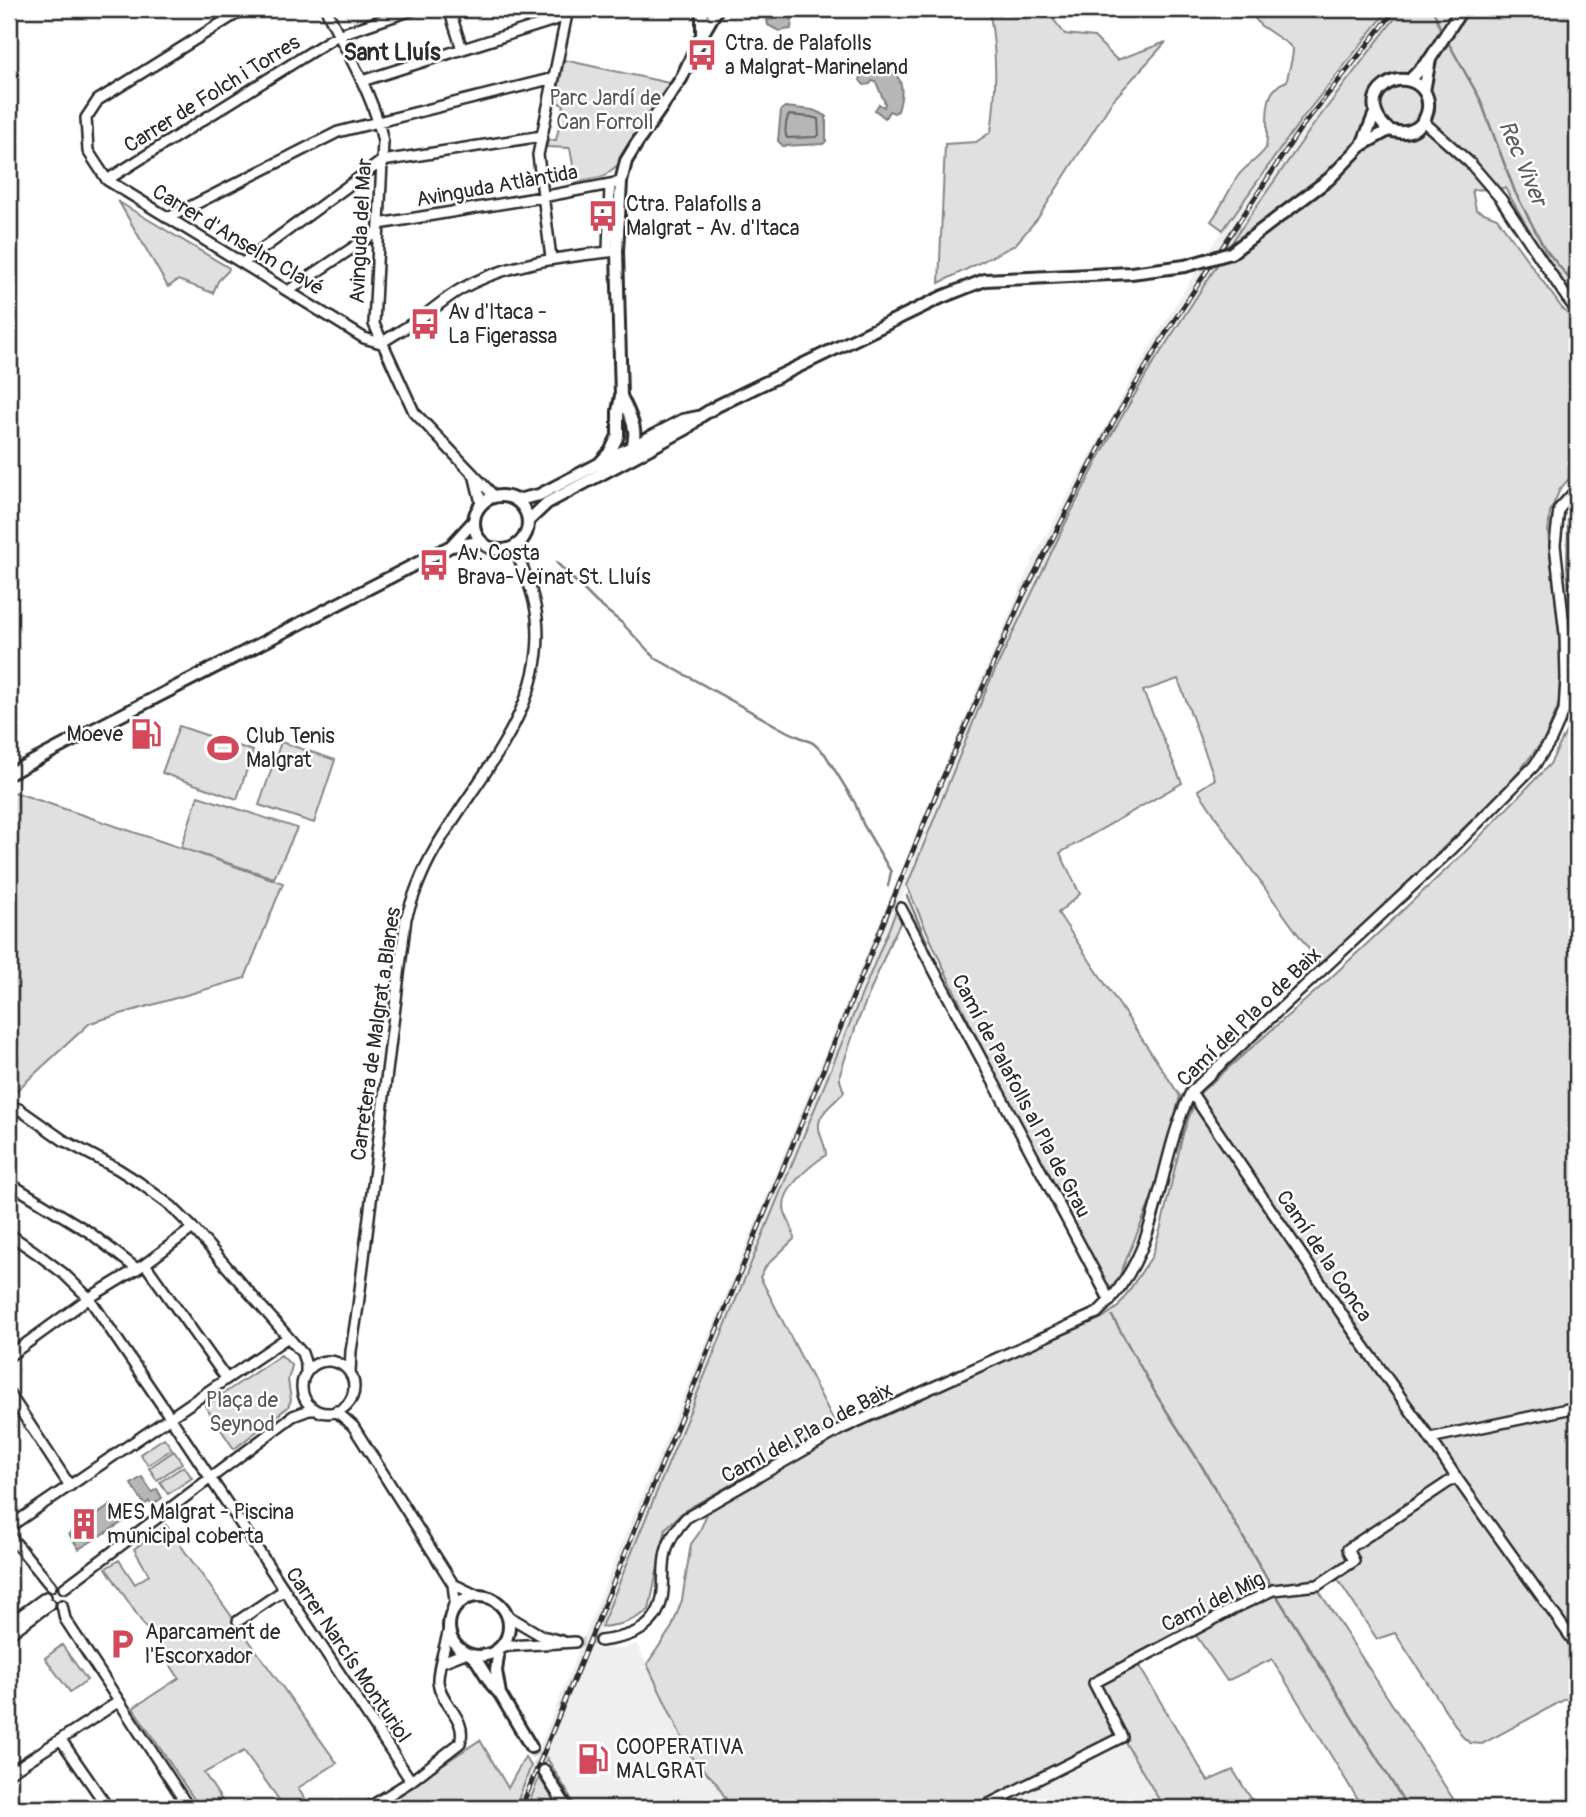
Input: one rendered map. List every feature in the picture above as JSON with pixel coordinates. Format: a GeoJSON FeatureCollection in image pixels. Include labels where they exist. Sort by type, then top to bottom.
{"type":"FeatureCollection","features":[{"type":"Feature","properties":{"kind":"street","name":"Carrer d'Anselm Clavé"},"geometry":{"type":"LineString","coordinates":[[243,9],[98,100],[86,118],[89,151],[107,180],[364,338],[381,343]]}},
{"type":"Feature","properties":{"kind":"street","name":"Avinguda del Mar"},"geometry":{"type":"LineString","coordinates":[[326,9],[362,81],[379,121],[383,142],[373,324],[414,412],[494,496]]}},
{"type":"Feature","properties":{"kind":"street","name":"Carrer de Folch i Torres"},"geometry":{"type":"LineString","coordinates":[[107,180],[338,35],[415,9]]}},
{"type":"Feature","properties":{"kind":"street"},"geometry":{"type":"LineString","coordinates":[[449,9],[463,50]]}},
{"type":"Feature","properties":{"kind":"street"},"geometry":{"type":"LineString","coordinates":[[702,9],[702,34]]}},
{"type":"Feature","properties":{"kind":"street"},"geometry":{"type":"LineString","coordinates":[[598,464],[610,452],[618,436],[621,396],[612,252],[616,183],[636,143],[681,79],[717,9]]}},
{"type":"Feature","properties":{"kind":"street"},"geometry":{"type":"LineString","coordinates":[[1410,80],[1430,59],[1462,9]]}},
{"type":"Feature","properties":{"kind":"street"},"geometry":{"type":"LineString","coordinates":[[362,81],[463,50],[567,13]]}},
{"type":"Feature","properties":{"kind":"street"},"geometry":{"type":"LineString","coordinates":[[551,258],[538,155],[567,13]]}},
{"type":"Feature","properties":{"kind":"street"},"geometry":{"type":"LineString","coordinates":[[1424,91],[1430,59]]}},
{"type":"Feature","properties":{"kind":"street"},"geometry":{"type":"LineString","coordinates":[[168,218],[338,132],[554,78]]}},
{"type":"Feature","properties":{"kind":"street"},"geometry":{"type":"LineString","coordinates":[[1362,145],[1375,113],[1375,101],[1379,91],[1388,83],[1399,79],[1410,80],[1424,91],[1428,101],[1424,122],[1408,133],[1389,130],[1380,123],[1375,113]]}},
{"type":"Feature","properties":{"kind":"street"},"geometry":{"type":"LineString","coordinates":[[1424,122],[1470,163],[1501,199],[1577,311]]}},
{"type":"Feature","properties":{"kind":"street"},"geometry":{"type":"LineString","coordinates":[[528,521],[547,503],[682,431],[726,401],[942,297],[985,280],[1185,267],[1231,253],[1329,179],[1362,145],[1389,130]]}},
{"type":"Feature","properties":{"kind":"street"},"geometry":{"type":"LineString","coordinates":[[243,263],[383,161],[542,136]]}},
{"type":"Feature","properties":{"kind":"street","name":"Avinguda Atlàntida"},"geometry":{"type":"LineString","coordinates":[[378,228],[616,183]]}},
{"type":"Feature","properties":{"kind":"street"},"geometry":{"type":"LineString","coordinates":[[288,291],[378,228]]}},
{"type":"Feature","properties":{"kind":"street"},"geometry":{"type":"LineString","coordinates":[[381,343],[461,289],[521,265],[551,258],[612,252]]}},
{"type":"Feature","properties":{"kind":"street"},"geometry":{"type":"LineString","coordinates":[[594,477],[601,469],[628,455],[636,439],[621,396]]}},
{"type":"Feature","properties":{"kind":"street"},"geometry":{"type":"LineString","coordinates":[[517,500],[540,495],[683,420],[701,416]]}},
{"type":"Feature","properties":{"kind":"street"},"geometry":{"type":"LineString","coordinates":[[632,422],[649,432],[663,431]]}},
{"type":"Feature","properties":{"kind":"street"},"geometry":{"type":"LineString","coordinates":[[618,436],[625,445],[633,446],[644,445],[667,434],[682,431]]}},
{"type":"Feature","properties":{"kind":"street","name":"Avinguda del Mar"},"geometry":{"type":"LineString","coordinates":[[474,477],[481,503]]}},
{"type":"Feature","properties":{"kind":"street","name":"Camí del Pla o de Baix"},"geometry":{"type":"LineString","coordinates":[[600,1641],[632,1635],[644,1628],[654,1616],[663,1594],[666,1552],[674,1532],[685,1518],[841,1429],[1097,1313],[1110,1301],[1138,1260],[1152,1223],[1180,1114],[1191,1092],[1451,849],[1534,766],[1551,740],[1564,711],[1566,679],[1565,634],[1555,545],[1559,509],[1577,489]]}},
{"type":"Feature","properties":{"kind":"street"},"geometry":{"type":"LineString","coordinates":[[494,496],[517,500],[525,509],[528,521],[522,540],[514,547],[498,550],[489,548],[475,533],[475,512],[481,503],[494,496]]}},
{"type":"Feature","properties":{"kind":"street"},"geometry":{"type":"LineString","coordinates":[[451,546],[473,522]]}},
{"type":"Feature","properties":{"kind":"street"},"geometry":{"type":"LineString","coordinates":[[9,774],[451,546],[481,542]]}},
{"type":"Feature","properties":{"kind":"street","name":"Carretera de Malgrat a Blanes"},"geometry":{"type":"LineString","coordinates":[[350,1373],[406,918],[416,886],[436,846],[513,726],[532,675],[537,641],[537,615],[531,588],[514,547]]}},
{"type":"Feature","properties":{"kind":"street","name":"Camí de Palafolls al Pla de Grau"},"geometry":{"type":"LineString","coordinates":[[901,908],[1110,1301]]}},
{"type":"Feature","properties":{"kind":"street","name":"Camí de la Conca"},"geometry":{"type":"LineString","coordinates":[[1191,1092],[1347,1321],[1430,1437]]}},
{"type":"Feature","properties":{"kind":"street"},"geometry":{"type":"LineString","coordinates":[[9,1116],[14,1108],[63,1140],[141,1183],[171,1206],[302,1353],[306,1365],[302,1384],[303,1396],[315,1410]]}},
{"type":"Feature","properties":{"kind":"street"},"geometry":{"type":"LineString","coordinates":[[9,1182],[141,1267],[226,1378]]}},
{"type":"Feature","properties":{"kind":"street"},"geometry":{"type":"LineString","coordinates":[[9,1356],[89,1298],[141,1267],[193,1228]]}},
{"type":"Feature","properties":{"kind":"street","name":"Carrer Narcís Monturiol"},"geometry":{"type":"LineString","coordinates":[[9,1234],[63,1273],[89,1298],[411,1781]]}},
{"type":"Feature","properties":{"kind":"street"},"geometry":{"type":"LineString","coordinates":[[9,1527],[288,1337]]}},
{"type":"Feature","properties":{"kind":"street"},"geometry":{"type":"LineString","coordinates":[[306,1372],[312,1366],[333,1361],[351,1351]]}},
{"type":"Feature","properties":{"kind":"street"},"geometry":{"type":"LineString","coordinates":[[302,1353],[321,1362]]}},
{"type":"Feature","properties":{"kind":"street"},"geometry":{"type":"LineString","coordinates":[[333,1361],[341,1364],[350,1373],[354,1388],[349,1402],[354,1426]]}},
{"type":"Feature","properties":{"kind":"street"},"geometry":{"type":"LineString","coordinates":[[9,1393],[70,1486]]}},
{"type":"Feature","properties":{"kind":"street"},"geometry":{"type":"LineString","coordinates":[[293,1416],[303,1396]]}},
{"type":"Feature","properties":{"kind":"street"},"geometry":{"type":"LineString","coordinates":[[64,1588],[293,1416],[309,1410],[327,1413],[336,1411],[349,1402]]}},
{"type":"Feature","properties":{"kind":"street"},"geometry":{"type":"LineString","coordinates":[[1577,1407],[1430,1437],[1577,1646]]}},
{"type":"Feature","properties":{"kind":"street"},"geometry":{"type":"LineString","coordinates":[[336,1411],[354,1426],[453,1584],[455,1601],[439,1676],[441,1692],[460,1722],[462,1739],[411,1781],[369,1808]]}},
{"type":"Feature","properties":{"kind":"street","name":"Camí del Mig"},"geometry":{"type":"LineString","coordinates":[[981,1808],[1122,1737],[1094,1683],[1273,1590],[1318,1585],[1354,1561],[1348,1549],[1456,1477]]}},
{"type":"Feature","properties":{"kind":"street"},"geometry":{"type":"LineString","coordinates":[[9,1535],[51,1586]]}},
{"type":"Feature","properties":{"kind":"street"},"geometry":{"type":"LineString","coordinates":[[453,1584],[478,1596]]}},
{"type":"Feature","properties":{"kind":"street"},"geometry":{"type":"LineString","coordinates":[[51,1586],[64,1588],[68,1597],[62,1605],[56,1607],[48,1601],[47,1591],[51,1586]]}},
{"type":"Feature","properties":{"kind":"street"},"geometry":{"type":"LineString","coordinates":[[238,1621],[284,1590]]}},
{"type":"Feature","properties":{"kind":"street"},"geometry":{"type":"LineString","coordinates":[[451,1614],[457,1605],[467,1598],[478,1596],[495,1600],[508,1616],[509,1625],[505,1642],[497,1650]]}},
{"type":"Feature","properties":{"kind":"street"},"geometry":{"type":"LineString","coordinates":[[9,1624],[48,1601]]}},
{"type":"Feature","properties":{"kind":"street"},"geometry":{"type":"LineString","coordinates":[[9,1634],[48,1601]]}},
{"type":"Feature","properties":{"kind":"street"},"geometry":{"type":"LineString","coordinates":[[62,1605],[65,1619],[189,1808]]}},
{"type":"Feature","properties":{"kind":"street"},"geometry":{"type":"LineString","coordinates":[[442,1662],[468,1654],[484,1656],[509,1646],[571,1643],[542,1636],[508,1616]]}},
{"type":"Feature","properties":{"kind":"street"},"geometry":{"type":"LineString","coordinates":[[449,1627],[454,1642],[477,1661],[531,1747]]}},
{"type":"Feature","properties":{"kind":"street"},"geometry":{"type":"LineString","coordinates":[[497,1650],[496,1671],[500,1694]]}},
{"type":"Feature","properties":{"kind":"street"},"geometry":{"type":"LineString","coordinates":[[9,1772],[118,1702]]}},
{"type":"Feature","properties":{"kind":"street"},"geometry":{"type":"LineString","coordinates":[[61,1740],[108,1808]]}},
{"type":"Feature","properties":{"kind":"street"},"geometry":{"type":"LineString","coordinates":[[544,1771],[567,1808]]}},
{"type":"Feature","properties":{"kind":"street"},"geometry":{"type":"LineString","coordinates":[[9,1798],[15,1808]]}},
{"type":"Feature","properties":{"kind":"shaded area"},"geometry":{"type":"Polygon","coordinates":[[[1389,9],[1402,9],[1312,127],[1238,233],[1151,367],[1110,437],[1065,524],[989,683],[593,1648],[623,1649],[637,1644],[691,1757],[717,1782],[731,1808],[577,1808],[547,1759],[527,1808],[515,1808],[628,1528],[1033,559],[1145,355],[1237,208],[1300,121],[1389,9]]]}},
{"type":"Feature","properties":{"kind":"shaded area"},"geometry":{"type":"Polygon","coordinates":[[[1122,1737],[1164,1808],[974,1808],[1122,1737]]]}},
{"type":"Feature","properties":{"kind":"green space"},"geometry":{"type":"Polygon","coordinates":[[[989,9],[1045,9],[1065,34],[1094,37],[1117,60],[1166,42],[1113,100],[1038,218],[1015,245],[939,283],[945,144],[976,142],[991,132],[995,70],[989,9]]]}},
{"type":"Feature","properties":{"kind":"green space"},"geometry":{"type":"Polygon","coordinates":[[[1248,9],[1389,9],[1300,121],[1223,230],[1211,221],[1238,176],[1266,148],[1269,100],[1272,92],[1287,81],[1293,53],[1288,44],[1260,25],[1248,9]]]}},
{"type":"Feature","properties":{"kind":"green space"},"geometry":{"type":"Polygon","coordinates":[[[1402,9],[1577,9],[1577,300],[1545,257],[1505,188],[1472,190],[1476,210],[1497,218],[1562,308],[1577,323],[1577,470],[1560,489],[1550,512],[1548,533],[1561,652],[1559,704],[1545,738],[1510,783],[1321,966],[1198,790],[1215,779],[1178,679],[1143,691],[1182,783],[1060,853],[1080,894],[1058,913],[1180,1096],[1154,1193],[1119,1277],[1110,1291],[978,1040],[907,886],[989,683],[1110,437],[1151,367],[1238,233],[1312,127],[1402,9]]]}},
{"type":"Feature","properties":{"kind":"green space","name":"Parc Jardí de Can Forroll"},"geometry":{"type":"Polygon","coordinates":[[[564,60],[669,83],[620,163],[604,176],[576,182],[570,148],[547,147],[548,140],[556,140],[564,105],[556,102],[564,60]]]}},
{"type":"Feature","properties":{"kind":"green space"},"geometry":{"type":"Polygon","coordinates":[[[119,202],[229,268],[218,281],[213,293],[178,280],[168,287],[119,202]]]}},
{"type":"Feature","properties":{"kind":"green space"},"geometry":{"type":"Polygon","coordinates":[[[1577,503],[1577,667],[1567,566],[1568,518],[1577,503]]]}},
{"type":"Feature","properties":{"kind":"green space"},"geometry":{"type":"Polygon","coordinates":[[[1577,685],[1577,1693],[1482,1744],[1470,1743],[1463,1737],[1395,1633],[1377,1639],[1338,1580],[1317,1588],[1459,1808],[1363,1808],[1272,1659],[1227,1681],[1195,1634],[1136,1661],[1208,1781],[1233,1770],[1257,1808],[1164,1808],[1122,1737],[974,1808],[731,1808],[716,1782],[691,1757],[647,1664],[672,1627],[682,1600],[691,1544],[709,1509],[843,1433],[1102,1318],[1118,1307],[1152,1256],[1183,1134],[1201,1092],[1325,983],[1466,851],[1550,764],[1572,720],[1577,685]]]}},
{"type":"Feature","properties":{"kind":"green space"},"geometry":{"type":"Polygon","coordinates":[[[179,726],[253,751],[237,799],[162,773],[179,726]]]}},
{"type":"Feature","properties":{"kind":"green space"},"geometry":{"type":"Polygon","coordinates":[[[281,742],[335,760],[314,823],[259,805],[281,742]]]}},
{"type":"Feature","properties":{"kind":"green space"},"geometry":{"type":"Polygon","coordinates":[[[14,792],[181,848],[198,796],[297,828],[274,878],[182,848],[283,883],[245,978],[90,1023],[16,1091],[9,1088],[9,795],[14,792]]]}},
{"type":"Feature","properties":{"kind":"green space"},"geometry":{"type":"Polygon","coordinates":[[[897,909],[904,916],[857,1023],[840,1074],[844,1092],[824,1113],[819,1123],[826,1155],[797,1179],[786,1196],[785,1212],[794,1239],[766,1266],[760,1277],[836,1425],[684,1511],[666,1528],[649,1610],[626,1622],[601,1627],[897,909]]]}},
{"type":"Feature","properties":{"kind":"green space","name":"Plaça de Seynod"},"geometry":{"type":"Polygon","coordinates":[[[281,1355],[292,1366],[288,1380],[291,1400],[288,1407],[234,1449],[205,1406],[281,1355]]]}},
{"type":"Feature","properties":{"kind":"green space"},"geometry":{"type":"Polygon","coordinates":[[[164,1438],[172,1449],[148,1465],[140,1454],[164,1438]]]}},
{"type":"Feature","properties":{"kind":"green space"},"geometry":{"type":"Polygon","coordinates":[[[174,1451],[182,1463],[157,1480],[149,1468],[174,1451]]]}},
{"type":"Feature","properties":{"kind":"green space"},"geometry":{"type":"Polygon","coordinates":[[[184,1466],[192,1478],[168,1494],[160,1482],[184,1466]]]}},
{"type":"Feature","properties":{"kind":"green space"},"geometry":{"type":"Polygon","coordinates":[[[166,1525],[337,1763],[298,1788],[310,1808],[285,1808],[244,1751],[204,1773],[227,1808],[200,1808],[133,1708],[179,1678],[106,1568],[119,1560],[135,1584],[149,1575],[134,1549],[166,1525]]]}},
{"type":"Feature","properties":{"kind":"green space"},"geometry":{"type":"Polygon","coordinates":[[[62,1645],[87,1680],[70,1692],[45,1658],[62,1645]]]}},
{"type":"Feature","properties":{"kind":"green space"},"geometry":{"type":"Polygon","coordinates":[[[480,1740],[508,1788],[525,1757],[531,1766],[515,1808],[376,1808],[480,1740]]]}},
{"type":"Feature","properties":{"kind":"green space"},"geometry":{"type":"Polygon","coordinates":[[[547,1758],[577,1808],[527,1808],[547,1758]]]}},
{"type":"Feature","properties":{"kind":"water"},"geometry":{"type":"Polygon","coordinates":[[[776,9],[793,9],[791,29],[779,31],[768,25],[767,20],[774,19],[779,14],[776,9]]]}},
{"type":"Feature","properties":{"kind":"water"},"geometry":{"type":"Polygon","coordinates":[[[875,69],[892,72],[900,81],[898,111],[889,111],[885,118],[875,110],[879,104],[884,107],[885,103],[876,82],[864,85],[860,80],[862,73],[875,69]]]}},
{"type":"Feature","properties":{"kind":"water"},"geometry":{"type":"Polygon","coordinates":[[[785,107],[813,110],[826,116],[826,141],[823,144],[783,146],[778,141],[781,110],[785,107]]]}},
{"type":"Feature","properties":{"kind":"water"},"geometry":{"type":"Polygon","coordinates":[[[142,1477],[152,1492],[157,1489],[162,1498],[152,1505],[149,1501],[145,1505],[131,1484],[142,1477]]]}},
{"type":"Feature","properties":{"kind":"water"},"geometry":{"type":"Polygon","coordinates":[[[111,1505],[123,1522],[79,1549],[69,1534],[111,1505]]]}},
{"type":"Feature","properties":{"kind":"waterway","name":"Rec Viver"},"geometry":{"type":"LineString","coordinates":[[1433,9],[1440,28]]}},
{"type":"Feature","properties":{"kind":"waterway","name":"Rec Viver"},"geometry":{"type":"LineString","coordinates":[[1449,44],[1480,99],[1515,192],[1545,249],[1577,288]]}},
{"type":"Feature","properties":{"kind":"waterway"},"geometry":{"type":"LineString","coordinates":[[556,562],[596,602],[622,623],[655,658],[784,730],[813,743],[825,754],[855,803],[863,824],[891,872],[888,886]]}},
{"type":"Feature","properties":{"kind":"waterway"},"geometry":{"type":"LineString","coordinates":[[907,896],[945,983]]}},
{"type":"Feature","properties":{"kind":"waterway"},"geometry":{"type":"LineString","coordinates":[[1081,1255],[1102,1299]]}},
{"type":"Feature","properties":{"kind":"waterway"},"geometry":{"type":"LineString","coordinates":[[1112,1316],[1272,1587]]}},
{"type":"Feature","properties":{"kind":"waterway"},"geometry":{"type":"LineString","coordinates":[[1275,1593],[1408,1808]]}},
{"type":"Feature","properties":{"kind":"tunnel"},"geometry":{"type":"LineString","coordinates":[[575,1642],[600,1641]]}},
{"type":"Feature","properties":{"kind":"tunnel"},"geometry":{"type":"LineString","coordinates":[[531,1747],[544,1771]]}},
{"type":"Feature","properties":{"kind":"railway"},"geometry":{"type":"LineString","coordinates":[[521,1808],[941,782],[1023,596],[1112,424],[1166,333],[1300,129],[1396,9]]}},
{"type":"Feature","properties":{"kind":"place","name":"Ctra. de Palafolls a Malgrat-Marineland"},"geometry":{"type":"Point","coordinates":[702,55]}},
{"type":"Feature","properties":{"kind":"place","name":"Ctra. Palafolls a Malgrat - Av. d'Itaca"},"geometry":{"type":"Point","coordinates":[603,216]}},
{"type":"Feature","properties":{"kind":"place","name":"Av d'Itaca - La Figerassa"},"geometry":{"type":"Point","coordinates":[425,324]}},
{"type":"Feature","properties":{"kind":"place","name":"Av. Costa Brava-Veïnat St. Lluís"},"geometry":{"type":"Point","coordinates":[434,565]}},
{"type":"Feature","properties":{"kind":"place","name":"Moeve"},"geometry":{"type":"Point","coordinates":[146,734]}},
{"type":"Feature","properties":{"kind":"place","name":"Club Tenis Malgrat"},"geometry":{"type":"Point","coordinates":[223,748]}},
{"type":"Feature","properties":{"kind":"place","name":"MES Malgrat - Piscina municipal coberta"},"geometry":{"type":"Point","coordinates":[84,1524]}},
{"type":"Feature","properties":{"kind":"place","name":"Aparcament de l'Escorxador"},"geometry":{"type":"Point","coordinates":[122,1644]}},
{"type":"Feature","properties":{"kind":"place","name":"COOPERATIVA MALGRAT"},"geometry":{"type":"Point","coordinates":[593,1759]}},
{"type":"Feature","properties":{"kind":"district","name":"Sant Lluís"},"geometry":{"type":"Point","coordinates":[392,52]}}]}
